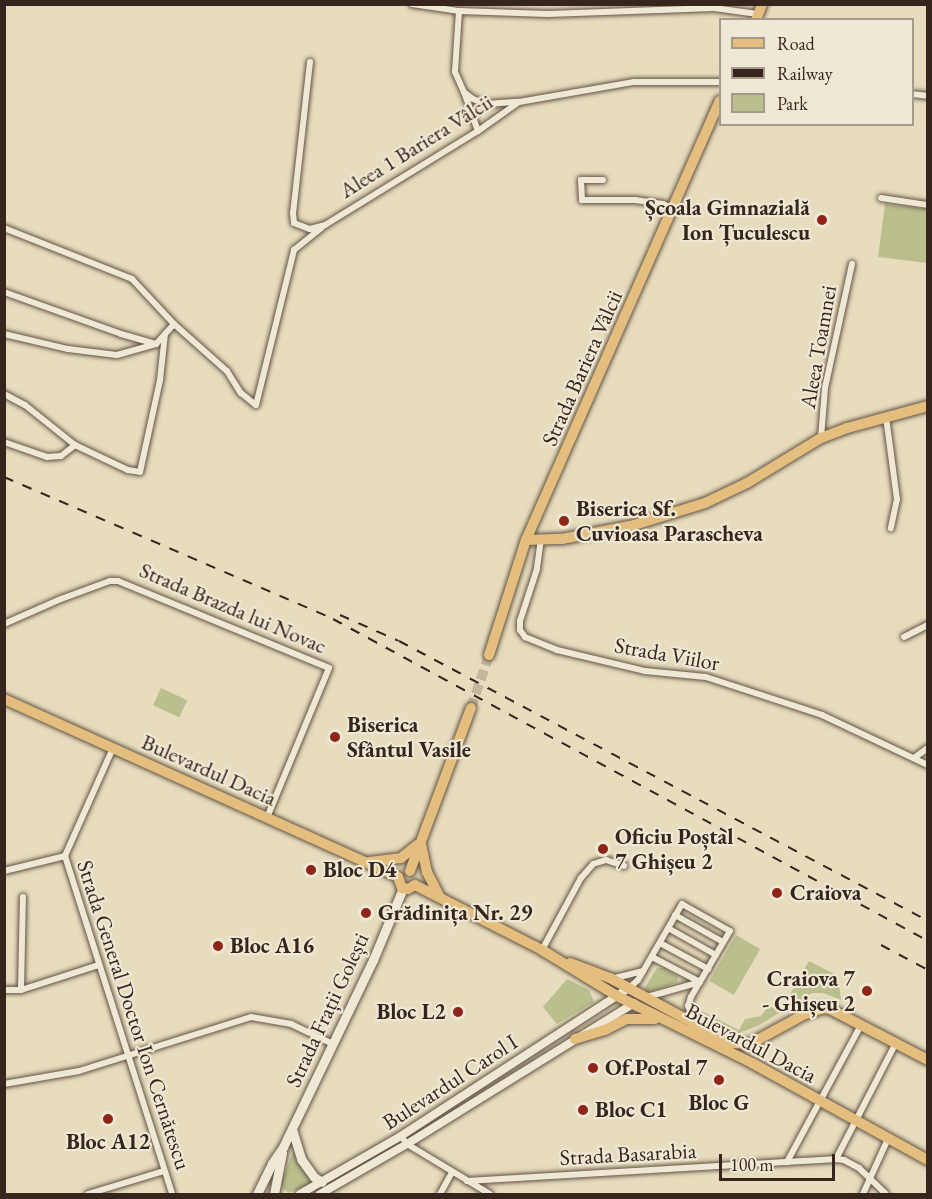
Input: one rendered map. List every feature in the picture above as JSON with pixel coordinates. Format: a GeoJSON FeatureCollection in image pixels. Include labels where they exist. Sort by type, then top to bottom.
{"type":"FeatureCollection","features":[{"type":"Feature","properties":{"kind":"main road","name":"Strada Bariera Vâlcii"},"geometry":{"type":"LineString","coordinates":[[489,655],[526,540],[719,103]]}},
{"type":"Feature","properties":{"kind":"main road"},"geometry":{"type":"LineString","coordinates":[[526,540],[562,538],[634,525],[705,503],[747,483],[821,438],[927,406]]}},
{"type":"Feature","properties":{"kind":"main road","name":"Bulevardul Dacia"},"geometry":{"type":"LineString","coordinates":[[4,699],[398,877]]}},
{"type":"Feature","properties":{"kind":"main road"},"geometry":{"type":"LineString","coordinates":[[410,871],[471,708]]}},
{"type":"Feature","properties":{"kind":"main road"},"geometry":{"type":"LineString","coordinates":[[366,862],[401,858],[421,840]]}},
{"type":"Feature","properties":{"kind":"main road"},"geometry":{"type":"LineString","coordinates":[[421,840],[426,872],[440,897]]}},
{"type":"Feature","properties":{"kind":"main road"},"geometry":{"type":"LineString","coordinates":[[410,871],[416,876],[415,885],[411,888],[403,888],[398,883],[398,877],[402,872],[410,871]]}},
{"type":"Feature","properties":{"kind":"main road","name":"Bulevardul Dacia"},"geometry":{"type":"LineString","coordinates":[[415,885],[542,951],[617,996],[752,1064],[927,1160]]}},
{"type":"Feature","properties":{"kind":"main road","name":"Strada Frații Golești"},"geometry":{"type":"LineString","coordinates":[[257,1194],[272,1163],[283,1147],[333,1044],[373,960],[403,888]]}},
{"type":"Feature","properties":{"kind":"main road","name":"Bulevardul Dacia"},"geometry":{"type":"LineString","coordinates":[[558,960],[610,978],[730,1043],[750,1044]]}},
{"type":"Feature","properties":{"kind":"main road"},"geometry":{"type":"LineString","coordinates":[[752,1064],[750,1044],[805,1014],[823,1008],[861,1024],[927,1060]]}},
{"type":"Feature","properties":{"kind":"main road"},"geometry":{"type":"LineString","coordinates":[[575,1039],[633,1018],[666,1020]]}},
{"type":"Feature","properties":{"kind":"main road"},"geometry":{"type":"LineString","coordinates":[[292,1129],[301,1159],[314,1177],[322,1182]]}},
{"type":"Feature","properties":{"kind":"main road","name":"Strada Frații Golești"},"geometry":{"type":"LineString","coordinates":[[272,1194],[283,1147]]}},
{"type":"Feature","properties":{"kind":"main road"},"geometry":{"type":"LineString","coordinates":[[257,1194],[272,1194]]}},
{"type":"Feature","properties":{"kind":"street"},"geometry":{"type":"LineString","coordinates":[[412,4],[459,11],[520,13],[616,13],[714,8],[759,13]]}},
{"type":"Feature","properties":{"kind":"street"},"geometry":{"type":"LineString","coordinates":[[520,4],[520,13]]}},
{"type":"Feature","properties":{"kind":"street"},"geometry":{"type":"LineString","coordinates":[[459,11],[455,72],[478,131]]}},
{"type":"Feature","properties":{"kind":"street","name":"Aleea 1 Bariera Vâlcii"},"geometry":{"type":"LineString","coordinates":[[310,62],[294,223],[301,228],[310,229],[325,225],[478,131],[519,102],[634,82],[719,82]]}},
{"type":"Feature","properties":{"kind":"street"},"geometry":{"type":"LineString","coordinates":[[464,92],[473,99],[486,104],[519,102]]}},
{"type":"Feature","properties":{"kind":"street"},"geometry":{"type":"LineString","coordinates":[[603,180],[582,180],[582,200],[635,200],[663,204],[674,209]]}},
{"type":"Feature","properties":{"kind":"street"},"geometry":{"type":"LineString","coordinates":[[881,198],[927,205]]}},
{"type":"Feature","properties":{"kind":"street"},"geometry":{"type":"LineString","coordinates":[[4,228],[132,279],[174,324],[227,370],[241,393],[256,405],[294,250],[325,225]]}},
{"type":"Feature","properties":{"kind":"street","name":"Aleea Toamnei"},"geometry":{"type":"LineString","coordinates":[[821,438],[825,388],[852,264]]}},
{"type":"Feature","properties":{"kind":"street"},"geometry":{"type":"LineString","coordinates":[[4,292],[156,344]]}},
{"type":"Feature","properties":{"kind":"street"},"geometry":{"type":"LineString","coordinates":[[4,334],[68,349],[117,355],[156,344],[174,324]]}},
{"type":"Feature","properties":{"kind":"street"},"geometry":{"type":"LineString","coordinates":[[4,394],[25,405],[75,445],[128,470],[140,472],[160,380],[165,334]]}},
{"type":"Feature","properties":{"kind":"street"},"geometry":{"type":"LineString","coordinates":[[886,417],[897,499],[891,528]]}},
{"type":"Feature","properties":{"kind":"street"},"geometry":{"type":"LineString","coordinates":[[4,442],[47,457],[62,456],[75,445]]}},
{"type":"Feature","properties":{"kind":"street","name":"Strada Viilor"},"geometry":{"type":"LineString","coordinates":[[541,539],[537,569],[520,621],[520,630],[525,637],[557,650],[624,667],[706,677],[822,715],[927,765]]}},
{"type":"Feature","properties":{"kind":"street","name":"Strada Brazda lui Novac"},"geometry":{"type":"LineString","coordinates":[[4,624],[61,599],[110,581],[118,581],[329,668],[267,818]]}},
{"type":"Feature","properties":{"kind":"street"},"geometry":{"type":"LineString","coordinates":[[904,637],[927,625]]}},
{"type":"Feature","properties":{"kind":"street","name":"Strada General Doctor Ion Cernătescu"},"geometry":{"type":"LineString","coordinates":[[113,748],[64,856],[172,1194]]}},
{"type":"Feature","properties":{"kind":"street"},"geometry":{"type":"LineString","coordinates":[[914,758],[927,748]]}},
{"type":"Feature","properties":{"kind":"street"},"geometry":{"type":"LineString","coordinates":[[4,871],[64,856]]}},
{"type":"Feature","properties":{"kind":"street"},"geometry":{"type":"LineString","coordinates":[[542,951],[581,878],[593,864],[606,860],[624,866]]}},
{"type":"Feature","properties":{"kind":"street"},"geometry":{"type":"LineString","coordinates":[[21,990],[23,897]]}},
{"type":"Feature","properties":{"kind":"street"},"geometry":{"type":"LineString","coordinates":[[629,988],[652,957],[682,904],[730,931],[688,1006],[699,1026]]}},
{"type":"Feature","properties":{"kind":"street"},"geometry":{"type":"LineString","coordinates":[[675,915],[723,942]]}},
{"type":"Feature","properties":{"kind":"street"},"geometry":{"type":"LineString","coordinates":[[668,928],[716,955]]}},
{"type":"Feature","properties":{"kind":"street"},"geometry":{"type":"LineString","coordinates":[[660,943],[708,969]]}},
{"type":"Feature","properties":{"kind":"street"},"geometry":{"type":"LineString","coordinates":[[652,957],[701,982]]}},
{"type":"Feature","properties":{"kind":"street"},"geometry":{"type":"LineString","coordinates":[[4,990],[21,990],[99,966]]}},
{"type":"Feature","properties":{"kind":"street"},"geometry":{"type":"LineString","coordinates":[[610,978],[643,970]]}},
{"type":"Feature","properties":{"kind":"street"},"geometry":{"type":"LineString","coordinates":[[646,997],[701,982]]}},
{"type":"Feature","properties":{"kind":"street","name":"Bulevardul Carol I"},"geometry":{"type":"LineString","coordinates":[[300,1194],[401,1136],[629,988]]}},
{"type":"Feature","properties":{"kind":"street","name":"Bulevardul Carol I"},"geometry":{"type":"LineString","coordinates":[[320,1194],[407,1144],[646,997]]}},
{"type":"Feature","properties":{"kind":"street"},"geometry":{"type":"LineString","coordinates":[[4,1084],[71,1073],[251,1017],[291,1024],[333,1044]]}},
{"type":"Feature","properties":{"kind":"street"},"geometry":{"type":"LineString","coordinates":[[788,1162],[861,1024]]}},
{"type":"Feature","properties":{"kind":"street"},"geometry":{"type":"LineString","coordinates":[[836,1159],[896,1043]]}},
{"type":"Feature","properties":{"kind":"street"},"geometry":{"type":"LineString","coordinates":[[401,1136],[407,1144],[490,1194]]}},
{"type":"Feature","properties":{"kind":"street"},"geometry":{"type":"LineString","coordinates":[[863,1194],[888,1139]]}},
{"type":"Feature","properties":{"kind":"street","name":"Strada Basarabia"},"geometry":{"type":"LineString","coordinates":[[467,1181],[836,1159],[851,1163],[886,1194]]}},
{"type":"Feature","properties":{"kind":"street"},"geometry":{"type":"LineString","coordinates":[[88,1194],[164,1171]]}},
{"type":"Feature","properties":{"kind":"street"},"geometry":{"type":"LineString","coordinates":[[440,1194],[452,1172]]}},
{"type":"Feature","properties":{"kind":"green space"},"geometry":{"type":"Polygon","coordinates":[[[885,204],[927,209],[927,263],[878,257],[885,204]]]}},
{"type":"Feature","properties":{"kind":"green space"},"geometry":{"type":"Polygon","coordinates":[[[161,688],[187,700],[179,717],[153,705],[161,688]]]}},
{"type":"Feature","properties":{"kind":"green space"},"geometry":{"type":"Polygon","coordinates":[[[736,935],[760,949],[734,995],[710,981],[736,935]]]}},
{"type":"Feature","properties":{"kind":"green space"},"geometry":{"type":"Polygon","coordinates":[[[809,961],[838,976],[841,1000],[823,993],[812,993],[759,1025],[737,1034],[707,1020],[698,1013],[701,1011],[739,1030],[745,1019],[761,1016],[769,1006],[778,1010],[784,1005],[809,961]]]}},
{"type":"Feature","properties":{"kind":"green space"},"geometry":{"type":"Polygon","coordinates":[[[657,968],[664,968],[677,976],[678,982],[646,993],[644,989],[657,968]]]}},
{"type":"Feature","properties":{"kind":"green space"},"geometry":{"type":"Polygon","coordinates":[[[567,979],[589,990],[594,1002],[557,1024],[543,1007],[567,979]]]}},
{"type":"Feature","properties":{"kind":"green space"},"geometry":{"type":"Polygon","coordinates":[[[294,1150],[312,1183],[289,1193],[283,1189],[281,1182],[294,1150]]]}},
{"type":"Feature","properties":{"kind":"tunnel"},"geometry":{"type":"LineString","coordinates":[[471,708],[489,655]]}},
{"type":"Feature","properties":{"kind":"railway"},"geometry":{"type":"LineString","coordinates":[[4,477],[333,619],[928,941]]}},
{"type":"Feature","properties":{"kind":"railway"},"geometry":{"type":"LineString","coordinates":[[340,615],[399,641],[928,921]]}},
{"type":"Feature","properties":{"kind":"railway"},"geometry":{"type":"LineString","coordinates":[[881,945],[928,970]]}},
{"type":"Feature","properties":{"kind":"place","name":"Școala Gimnazială Ion Țuculescu"},"geometry":{"type":"Point","coordinates":[822,220]}},
{"type":"Feature","properties":{"kind":"place","name":"Biserica Sf. Cuvioasa Parascheva"},"geometry":{"type":"Point","coordinates":[564,521]}},
{"type":"Feature","properties":{"kind":"place","name":"Biserica Sfântul Vasile"},"geometry":{"type":"Point","coordinates":[335,737]}},
{"type":"Feature","properties":{"kind":"place","name":"Oficiu Poștal 7 Ghișeu 2"},"geometry":{"type":"Point","coordinates":[603,849]}},
{"type":"Feature","properties":{"kind":"place","name":"Bloc D4"},"geometry":{"type":"Point","coordinates":[311,870]}},
{"type":"Feature","properties":{"kind":"place","name":"Craiova"},"geometry":{"type":"Point","coordinates":[777,893]}},
{"type":"Feature","properties":{"kind":"place","name":"Grădinița Nr. 29"},"geometry":{"type":"Point","coordinates":[366,913]}},
{"type":"Feature","properties":{"kind":"place","name":"Bloc A16"},"geometry":{"type":"Point","coordinates":[218,946]}},
{"type":"Feature","properties":{"kind":"place","name":"Craiova 7 - Ghișeu 2"},"geometry":{"type":"Point","coordinates":[867,991]}},
{"type":"Feature","properties":{"kind":"place","name":"Bloc L2"},"geometry":{"type":"Point","coordinates":[458,1012]}},
{"type":"Feature","properties":{"kind":"place","name":"Of.Postal 7"},"geometry":{"type":"Point","coordinates":[593,1068]}},
{"type":"Feature","properties":{"kind":"place","name":"Bloc G"},"geometry":{"type":"Point","coordinates":[719,1080]}},
{"type":"Feature","properties":{"kind":"place","name":"Bloc C1"},"geometry":{"type":"Point","coordinates":[583,1110]}},
{"type":"Feature","properties":{"kind":"place","name":"Bloc A12"},"geometry":{"type":"Point","coordinates":[108,1119]}}]}
